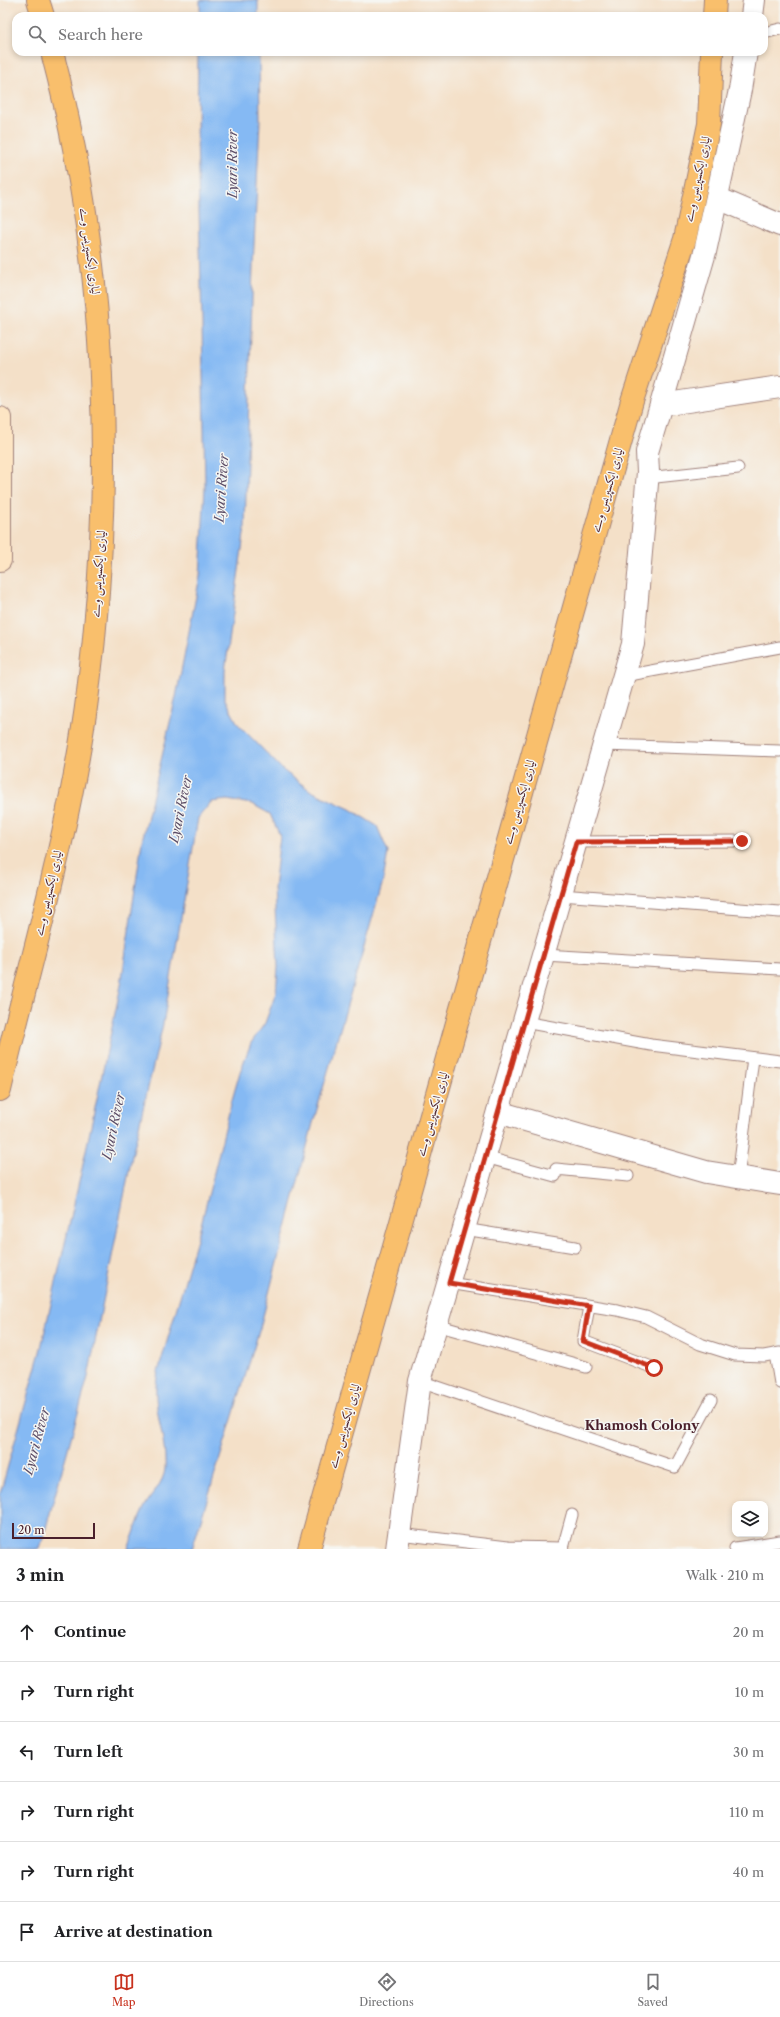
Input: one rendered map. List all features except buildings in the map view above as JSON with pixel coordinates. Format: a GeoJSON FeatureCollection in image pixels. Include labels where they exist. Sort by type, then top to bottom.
{"type":"FeatureCollection","features":[{"type":"Feature","properties":{"kind":"highway"},"geometry":{"type":"LineString","coordinates":[[38,0],[42,12]]}},
{"type":"Feature","properties":{"kind":"highway"},"geometry":{"type":"LineString","coordinates":[[714,12],[715,0]]}},
{"type":"Feature","properties":{"kind":"highway","name":"لیاری ایکسپریس وے"},"geometry":{"type":"LineString","coordinates":[[0,1090],[51,882],[72,784],[88,693],[97,602],[102,510],[100,329],[92,252],[74,147],[53,56]]}},
{"type":"Feature","properties":{"kind":"highway","name":"لیاری ایکسپریس وے"},"geometry":{"type":"LineString","coordinates":[[310,1549],[632,401],[685,239],[709,124],[712,56]]}},
{"type":"Feature","properties":{"kind":"main road"},"geometry":{"type":"LineString","coordinates":[[0,418],[0,560]]}},
{"type":"Feature","properties":{"kind":"street"},"geometry":{"type":"LineString","coordinates":[[752,12],[754,0]]}},
{"type":"Feature","properties":{"kind":"street"},"geometry":{"type":"LineString","coordinates":[[398,1541],[420,1381],[634,644],[648,452],[705,252],[740,90],[745,56]]}},
{"type":"Feature","properties":{"kind":"street"},"geometry":{"type":"LineString","coordinates":[[717,198],[779,224]]}},
{"type":"Feature","properties":{"kind":"street"},"geometry":{"type":"LineString","coordinates":[[661,405],[779,390]]}},
{"type":"Feature","properties":{"kind":"street"},"geometry":{"type":"LineString","coordinates":[[498,1112],[706,1172],[780,1184]]}},
{"type":"Feature","properties":{"kind":"lane"},"geometry":{"type":"LineString","coordinates":[[768,32],[780,29]]}},
{"type":"Feature","properties":{"kind":"lane"},"geometry":{"type":"LineString","coordinates":[[647,478],[738,468]]}},
{"type":"Feature","properties":{"kind":"lane"},"geometry":{"type":"LineString","coordinates":[[624,676],[780,647]]}},
{"type":"Feature","properties":{"kind":"lane"},"geometry":{"type":"LineString","coordinates":[[604,745],[780,751]]}},
{"type":"Feature","properties":{"kind":"lane"},"geometry":{"type":"LineString","coordinates":[[576,842],[742,841]]}},
{"type":"Feature","properties":{"kind":"lane"},"geometry":{"type":"LineString","coordinates":[[561,895],[780,912]]}},
{"type":"Feature","properties":{"kind":"lane"},"geometry":{"type":"LineString","coordinates":[[544,955],[780,969]]}},
{"type":"Feature","properties":{"kind":"lane"},"geometry":{"type":"LineString","coordinates":[[524,1022],[651,1045],[780,1061]]}},
{"type":"Feature","properties":{"kind":"lane"},"geometry":{"type":"LineString","coordinates":[[738,1178],[753,1058]]}},
{"type":"Feature","properties":{"kind":"lane"},"geometry":{"type":"LineString","coordinates":[[485,1157],[555,1176],[556,1169],[628,1176]]}},
{"type":"Feature","properties":{"kind":"lane"},"geometry":{"type":"LineString","coordinates":[[464,1229],[575,1247]]}},
{"type":"Feature","properties":{"kind":"lane"},"geometry":{"type":"LineString","coordinates":[[449,1283],[646,1317],[700,1344],[735,1355],[764,1356],[777,1353],[780,1383]]}},
{"type":"Feature","properties":{"kind":"lane"},"geometry":{"type":"LineString","coordinates":[[589,1306],[583,1341],[654,1368]]}},
{"type":"Feature","properties":{"kind":"lane"},"geometry":{"type":"LineString","coordinates":[[436,1325],[586,1366]]}},
{"type":"Feature","properties":{"kind":"lane"},"geometry":{"type":"LineString","coordinates":[[420,1381],[675,1467],[711,1400]]}},
{"type":"Feature","properties":{"kind":"lane"},"geometry":{"type":"LineString","coordinates":[[398,1541],[508,1547],[562,1548],[572,1515]]}},
{"type":"Feature","properties":{"kind":"lane"},"geometry":{"type":"LineString","coordinates":[[735,1548],[780,1541]]}},
{"type":"Feature","properties":{"kind":"water"},"geometry":{"type":"Polygon","coordinates":[[[200,0],[258,0],[258,12],[200,12],[200,0]]]}},
{"type":"Feature","properties":{"kind":"water","name":"Lyari River"},"geometry":{"type":"Polygon","coordinates":[[[198,56],[259,56],[260,121],[253,266],[245,527],[225,671],[225,700],[238,724],[284,771],[311,791],[350,809],[377,826],[388,852],[383,881],[313,1123],[260,1328],[192,1549],[128,1549],[143,1511],[160,1484],[165,1469],[164,1444],[156,1397],[158,1372],[201,1225],[240,1072],[251,1043],[265,1023],[276,993],[278,967],[274,888],[280,836],[270,814],[252,804],[227,800],[211,802],[198,818],[163,1024],[132,1156],[88,1377],[40,1549],[0,1549],[0,1494],[40,1352],[82,1169],[121,985],[142,841],[176,697],[200,576],[205,487],[197,136],[198,56]]]}},
{"type":"Feature","properties":{"kind":"district","name":"Khamosh Colony"},"geometry":{"type":"Point","coordinates":[642,1425]}},
{"type":"Feature","properties":{"kind":"route"},"geometry":{"type":"LineString","coordinates":[[654,1368],[583,1341],[589,1306],[449,1283],[576,842],[742,841]]}}]}
